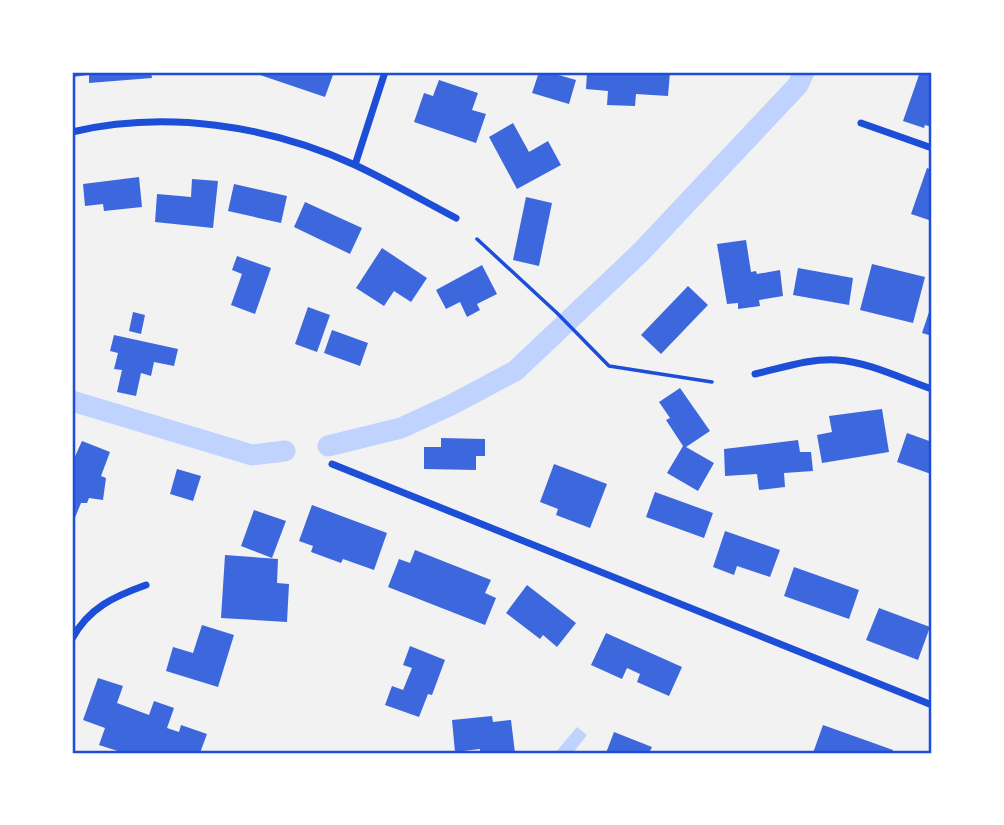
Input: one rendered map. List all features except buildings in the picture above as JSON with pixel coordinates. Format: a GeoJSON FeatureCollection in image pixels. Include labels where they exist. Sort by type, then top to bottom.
{"type":"FeatureCollection","features":[{"type":"Feature","properties":{"kind":"street"},"geometry":{"type":"LineString","coordinates":[[355,165],[385,72]]}},
{"type":"Feature","properties":{"kind":"street"},"geometry":{"type":"LineString","coordinates":[[72,132],[147,122],[231,127],[284,139],[355,165],[456,218]]}},
{"type":"Feature","properties":{"kind":"street"},"geometry":{"type":"LineString","coordinates":[[861,123],[932,148]]}},
{"type":"Feature","properties":{"kind":"street"},"geometry":{"type":"LineString","coordinates":[[755,374],[803,363],[837,360],[861,365],[932,389]]}},
{"type":"Feature","properties":{"kind":"street"},"geometry":{"type":"LineString","coordinates":[[332,464],[932,705]]}},
{"type":"Feature","properties":{"kind":"street"},"geometry":{"type":"LineString","coordinates":[[72,639],[99,607],[117,595],[146,585]]}},
{"type":"Feature","properties":{"kind":"path"},"geometry":{"type":"LineString","coordinates":[[477,239],[557,313],[608,366],[712,382]]}},
{"type":"Feature","properties":{"kind":"water"},"geometry":{"type":"Polygon","coordinates":[[[577,727],[587,735],[573,753],[555,753],[577,727]]]}},
{"type":"Feature","properties":{"kind":"waterway"},"geometry":{"type":"LineString","coordinates":[[328,446],[401,428],[515,371],[641,252],[798,85],[804,72]]}},
{"type":"Feature","properties":{"kind":"waterway"},"geometry":{"type":"LineString","coordinates":[[72,401],[252,455],[285,451]]}}]}
